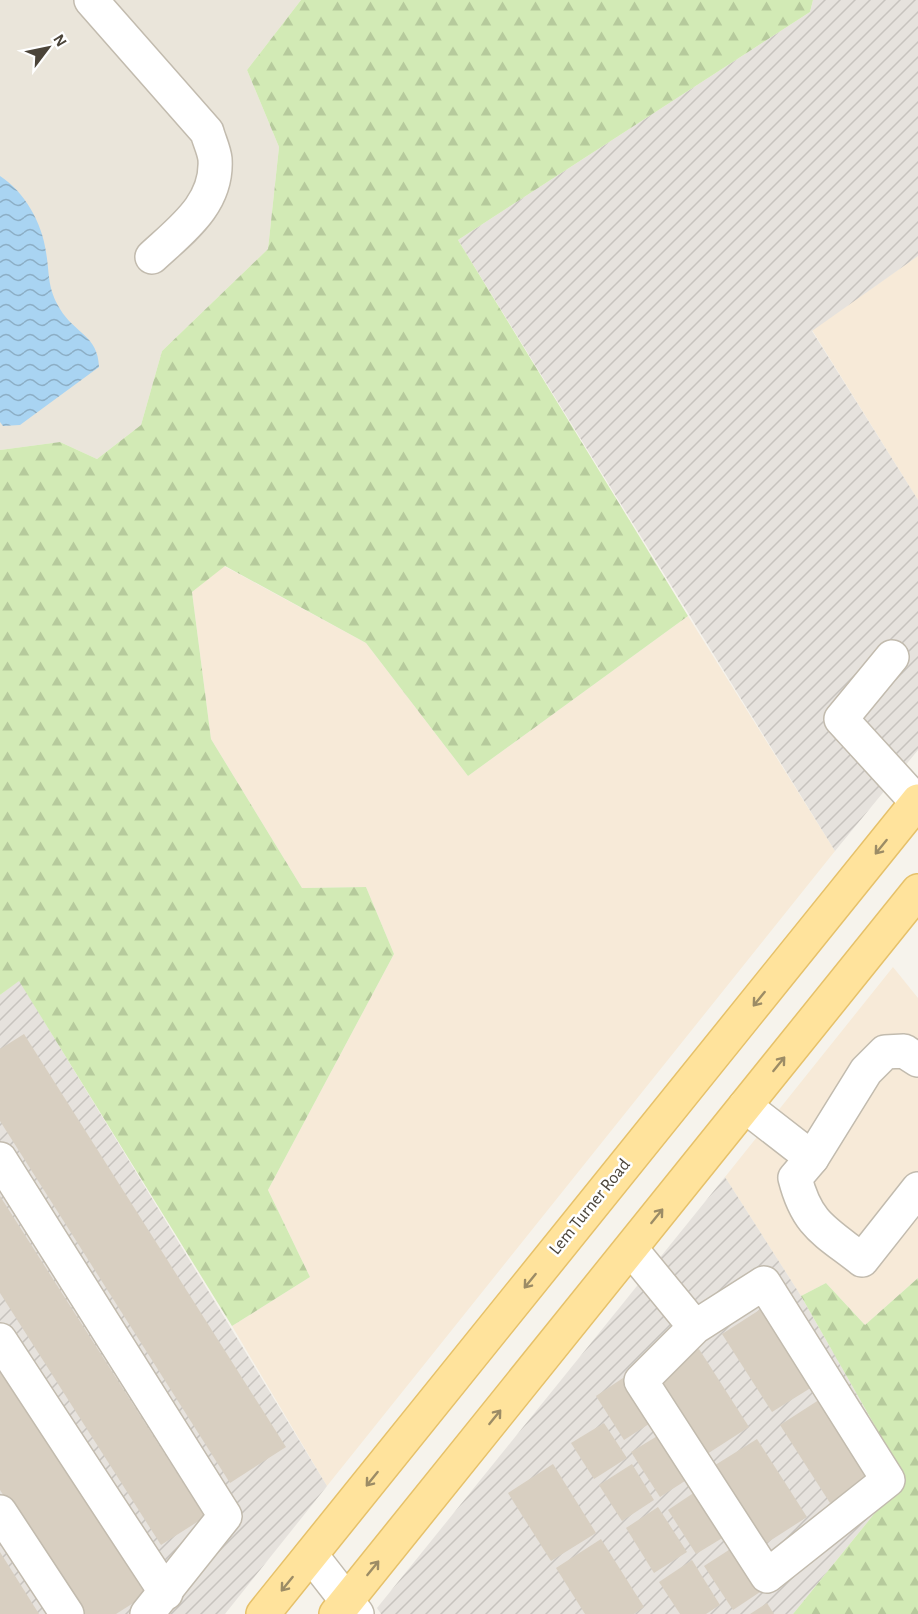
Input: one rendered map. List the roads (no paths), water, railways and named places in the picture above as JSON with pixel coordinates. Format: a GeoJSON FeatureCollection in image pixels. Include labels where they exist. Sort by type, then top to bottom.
{"type":"FeatureCollection","features":[{"type":"Feature","properties":{"kind":"main road","name":"Lem Turner Road"},"geometry":{"type":"LineString","coordinates":[[263,1614],[917,802]]}},
{"type":"Feature","properties":{"kind":"main road"},"geometry":{"type":"LineString","coordinates":[[346,1610],[918,891]]}},
{"type":"Feature","properties":{"kind":"street"},"geometry":{"type":"LineString","coordinates":[[92,0],[207,132],[215,158],[212,187],[198,214],[152,256]]}},
{"type":"Feature","properties":{"kind":"street"},"geometry":{"type":"LineString","coordinates":[[892,657],[841,719],[917,802]]}},
{"type":"Feature","properties":{"kind":"street"},"geometry":{"type":"LineString","coordinates":[[918,1060],[904,1051],[885,1053],[866,1071],[812,1158],[795,1178],[801,1200],[811,1220],[862,1260],[918,1189]]}},
{"type":"Feature","properties":{"kind":"street"},"geometry":{"type":"LineString","coordinates":[[746,1106],[812,1158]]}},
{"type":"Feature","properties":{"kind":"street"},"geometry":{"type":"LineString","coordinates":[[0,1159],[225,1515],[156,1603],[0,1340]]}},
{"type":"Feature","properties":{"kind":"street"},"geometry":{"type":"LineString","coordinates":[[631,1249],[695,1328]]}},
{"type":"Feature","properties":{"kind":"street"},"geometry":{"type":"LineString","coordinates":[[764,1283],[888,1480],[767,1576],[641,1381],[695,1328],[764,1283]]}},
{"type":"Feature","properties":{"kind":"street"},"geometry":{"type":"LineString","coordinates":[[0,1512],[67,1614]]}},
{"type":"Feature","properties":{"kind":"street"},"geometry":{"type":"LineString","coordinates":[[311,1555],[346,1610]]}},
{"type":"Feature","properties":{"kind":"water"},"geometry":{"type":"Polygon","coordinates":[[[0,176],[17,191],[31,209],[44,241],[50,281],[56,301],[66,317],[95,348],[99,367],[20,425],[3,426],[0,422],[0,176]]]}}]}
